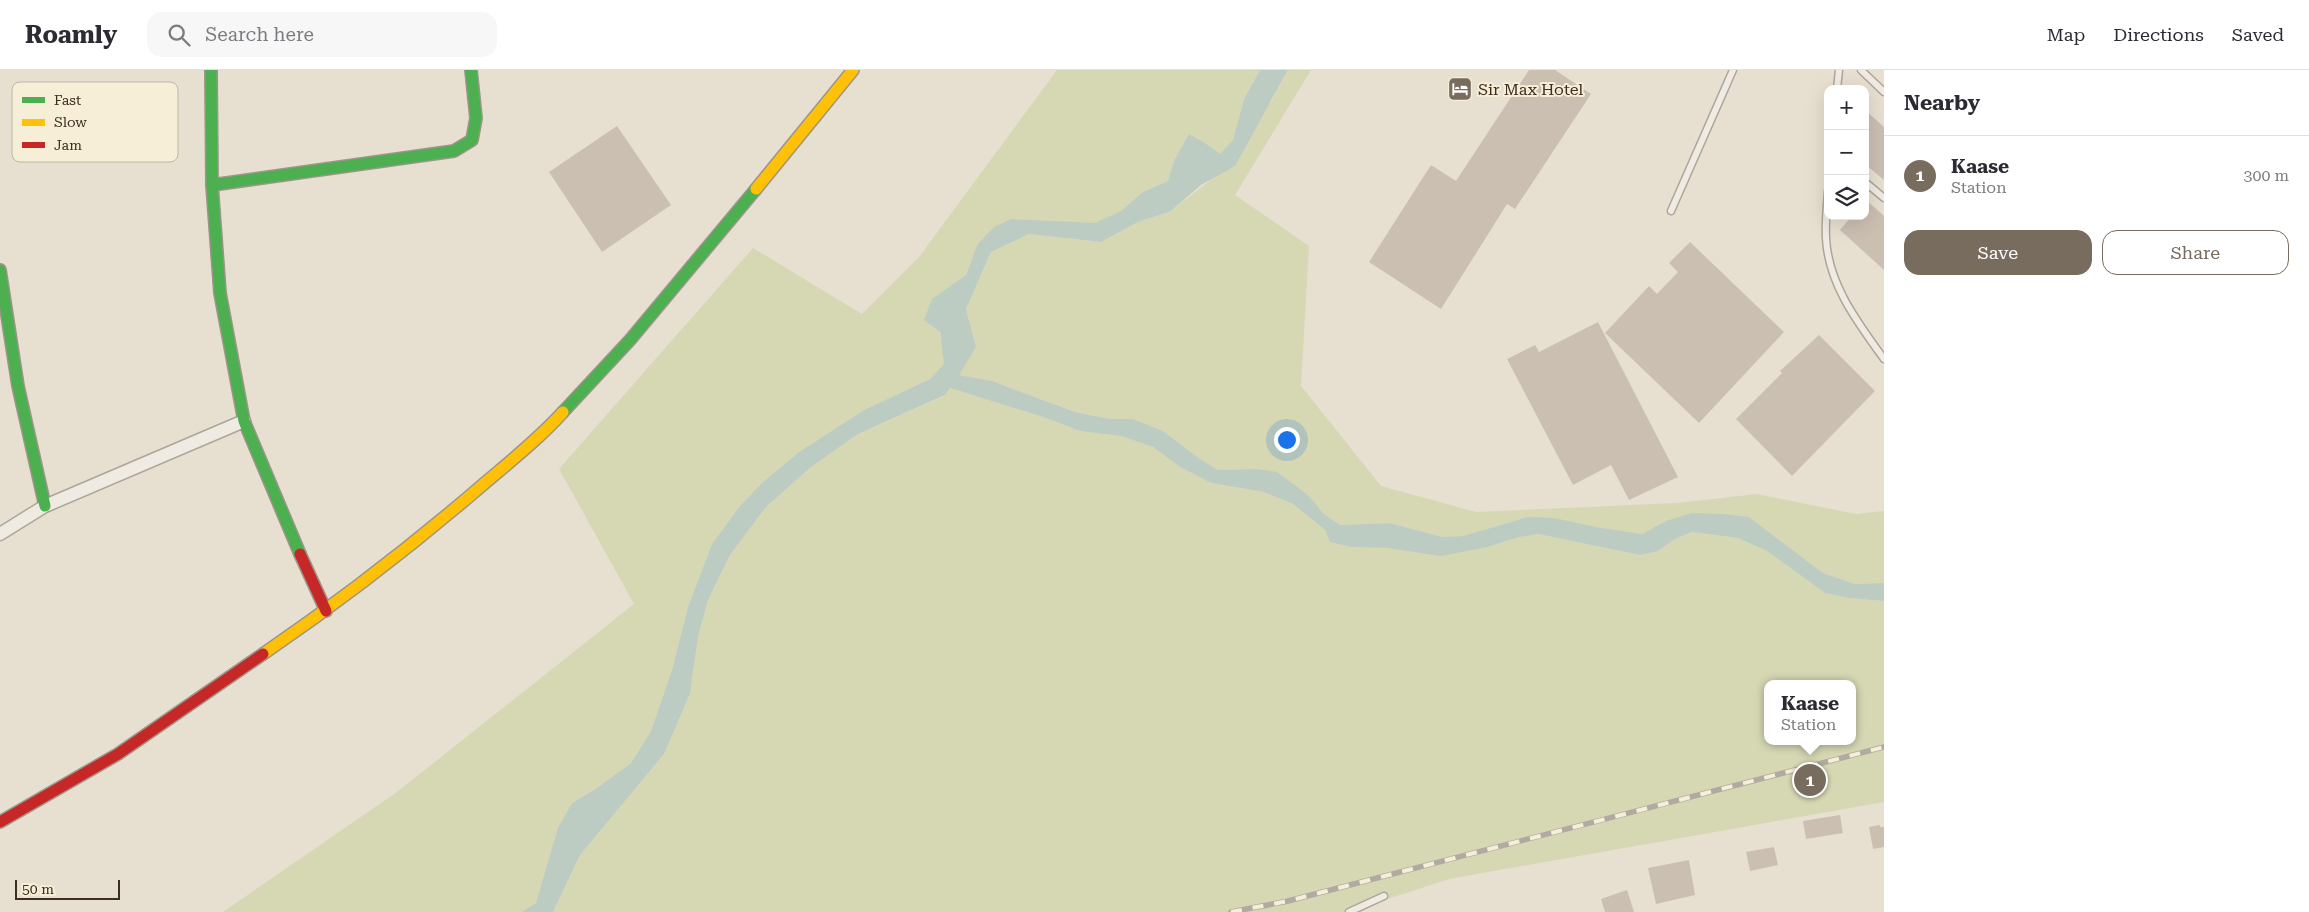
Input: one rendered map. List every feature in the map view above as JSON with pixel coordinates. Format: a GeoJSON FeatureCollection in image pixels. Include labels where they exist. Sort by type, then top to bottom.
{"type":"FeatureCollection","features":[{"type":"Feature","properties":{"kind":"street"},"geometry":{"type":"LineString","coordinates":[[211,70],[212,185],[220,293],[244,421],[283,518],[326,611]]}},
{"type":"Feature","properties":{"kind":"street"},"geometry":{"type":"LineString","coordinates":[[212,185],[454,151],[472,140],[476,118],[471,70]]}},
{"type":"Feature","properties":{"kind":"street"},"geometry":{"type":"LineString","coordinates":[[0,822],[118,754],[326,611],[426,533],[545,432],[630,340],[717,238],[852,70]]}},
{"type":"Feature","properties":{"kind":"street"},"geometry":{"type":"LineString","coordinates":[[0,270],[18,386],[45,506]]}},
{"type":"Feature","properties":{"kind":"street"},"geometry":{"type":"LineString","coordinates":[[0,534],[45,506],[244,421]]}},
{"type":"Feature","properties":{"kind":"lane"},"geometry":{"type":"LineString","coordinates":[[1671,211],[1733,70]]}},
{"type":"Feature","properties":{"kind":"lane"},"geometry":{"type":"LineString","coordinates":[[1837,85],[1839,70]]}},
{"type":"Feature","properties":{"kind":"lane"},"geometry":{"type":"LineString","coordinates":[[1861,70],[1884,92]]}},
{"type":"Feature","properties":{"kind":"lane"},"geometry":{"type":"LineString","coordinates":[[1869,185],[1884,198]]}},
{"type":"Feature","properties":{"kind":"lane"},"geometry":{"type":"LineString","coordinates":[[1827,220],[1826,239],[1834,279],[1864,331],[1884,359]]}},
{"type":"Feature","properties":{"kind":"lane"},"geometry":{"type":"LineString","coordinates":[[1349,912],[1384,896]]}},
{"type":"Feature","properties":{"kind":"green space"},"geometry":{"type":"Polygon","coordinates":[[[1057,70],[1260,70],[1244,99],[1233,140],[1220,155],[1205,143],[1174,161],[1168,181],[1143,192],[1121,211],[1095,224],[1011,219],[977,245],[966,275],[933,299],[945,364],[930,379],[864,410],[799,452],[762,483],[739,507],[712,544],[688,607],[672,670],[651,731],[631,763],[597,788],[572,803],[536,904],[522,912],[223,912],[397,792],[634,604],[559,469],[753,248],[862,314],[919,257],[1057,70]]]}},
{"type":"Feature","properties":{"kind":"green space"},"geometry":{"type":"Polygon","coordinates":[[[1288,70],[1311,70],[1235,195],[1309,246],[1301,386],[1381,486],[1476,512],[1677,503],[1757,494],[1856,514],[1884,511],[1884,583],[1855,584],[1823,573],[1749,517],[1666,521],[1642,534],[1528,517],[1463,536],[1443,537],[1390,523],[1340,525],[1324,514],[1308,495],[1255,469],[1218,470],[1163,431],[1133,419],[1110,419],[1075,412],[992,381],[958,375],[976,347],[966,309],[991,252],[1029,234],[1101,242],[1138,222],[1171,211],[1217,175],[1271,102],[1288,70]]]}},
{"type":"Feature","properties":{"kind":"green space"},"geometry":{"type":"Polygon","coordinates":[[[950,388],[1043,417],[1080,431],[1121,436],[1153,447],[1180,467],[1211,483],[1264,492],[1293,504],[1325,530],[1330,542],[1350,547],[1387,548],[1415,552],[1487,547],[1519,537],[1538,534],[1640,555],[1658,551],[1675,539],[1692,532],[1738,538],[1767,551],[1825,593],[1848,598],[1884,601],[1884,802],[1449,879],[1348,912],[553,912],[580,855],[664,754],[708,600],[730,555],[766,507],[811,467],[858,434],[944,396],[950,388]]]}},
{"type":"Feature","properties":{"kind":"shaded area"},"geometry":{"type":"Polygon","coordinates":[[[1260,70],[1288,70],[1235,166],[1201,185],[1171,211],[1138,222],[1101,242],[1029,234],[991,252],[966,309],[976,347],[959,375],[992,381],[1075,412],[1110,419],[1133,419],[1163,431],[1218,470],[1255,469],[1277,472],[1308,495],[1324,514],[1340,525],[1390,523],[1443,537],[1463,536],[1528,517],[1554,518],[1642,534],[1666,521],[1692,513],[1749,517],[1823,573],[1855,584],[1884,583],[1884,601],[1848,598],[1825,593],[1767,551],[1738,538],[1692,532],[1675,539],[1658,551],[1640,555],[1538,534],[1441,556],[1387,548],[1350,547],[1330,542],[1325,530],[1293,504],[1264,492],[1211,483],[1180,467],[1153,447],[1121,436],[1080,431],[1043,417],[950,388],[945,395],[858,434],[811,467],[766,507],[730,555],[708,600],[698,636],[690,693],[664,754],[580,855],[553,912],[522,912],[536,903],[558,828],[572,803],[597,788],[631,763],[651,731],[672,670],[688,607],[712,544],[739,507],[762,483],[799,452],[864,410],[930,379],[944,364],[940,332],[924,320],[932,299],[966,275],[977,245],[994,227],[1011,219],[1095,223],[1121,211],[1143,192],[1168,181],[1174,161],[1189,134],[1220,154],[1233,140],[1244,99],[1260,70]]]}},
{"type":"Feature","properties":{"kind":"building"},"geometry":{"type":"Polygon","coordinates":[[[1529,70],[1555,70],[1591,94],[1515,209],[1507,204],[1441,309],[1369,262],[1431,165],[1456,181],[1529,70]]]}},
{"type":"Feature","properties":{"kind":"building"},"geometry":{"type":"Polygon","coordinates":[[[1869,114],[1884,127],[1884,180],[1869,167],[1869,114]]]}},
{"type":"Feature","properties":{"kind":"building"},"geometry":{"type":"Polygon","coordinates":[[[617,126],[671,205],[602,252],[549,172],[617,126]]]}},
{"type":"Feature","properties":{"kind":"building"},"geometry":{"type":"Polygon","coordinates":[[[1869,203],[1884,216],[1884,270],[1840,230],[1849,220],[1869,220],[1869,203]]]}},
{"type":"Feature","properties":{"kind":"building"},"geometry":{"type":"Polygon","coordinates":[[[1690,242],[1784,332],[1699,423],[1605,333],[1649,286],[1657,294],[1678,272],[1669,263],[1690,242]]]}},
{"type":"Feature","properties":{"kind":"building"},"geometry":{"type":"Polygon","coordinates":[[[1598,322],[1678,477],[1629,500],[1611,465],[1573,485],[1507,359],[1535,345],[1539,352],[1598,322]]]}},
{"type":"Feature","properties":{"kind":"building"},"geometry":{"type":"Polygon","coordinates":[[[1819,335],[1875,391],[1792,476],[1736,419],[1782,373],[1780,371],[1819,335]]]}},
{"type":"Feature","properties":{"kind":"building"},"geometry":{"type":"Polygon","coordinates":[[[1840,815],[1843,833],[1806,839],[1803,821],[1840,815]]]}},
{"type":"Feature","properties":{"kind":"building"},"geometry":{"type":"Polygon","coordinates":[[[1880,825],[1880,827],[1884,827],[1884,847],[1873,849],[1869,827],[1880,825]]]}},
{"type":"Feature","properties":{"kind":"building"},"geometry":{"type":"Polygon","coordinates":[[[1774,847],[1778,865],[1750,871],[1746,852],[1774,847]]]}},
{"type":"Feature","properties":{"kind":"building"},"geometry":{"type":"Polygon","coordinates":[[[1689,860],[1695,895],[1656,904],[1648,868],[1689,860]]]}},
{"type":"Feature","properties":{"kind":"building"},"geometry":{"type":"Polygon","coordinates":[[[1627,890],[1634,912],[1605,912],[1601,899],[1627,890]]]}},
{"type":"Feature","properties":{"kind":"railway"},"geometry":{"type":"LineString","coordinates":[[1231,912],[1288,901],[1884,747]]}},
{"type":"Feature","properties":{"kind":"traffic: fast"},"geometry":{"type":"LineString","coordinates":[[211,70],[212,185],[220,293],[244,421],[300,554]]}},
{"type":"Feature","properties":{"kind":"traffic: fast"},"geometry":{"type":"LineString","coordinates":[[212,185],[454,151],[472,140],[476,118],[471,70]]}},
{"type":"Feature","properties":{"kind":"traffic: fast"},"geometry":{"type":"LineString","coordinates":[[563,412],[630,340],[756,189]]}},
{"type":"Feature","properties":{"kind":"traffic: fast"},"geometry":{"type":"LineString","coordinates":[[0,270],[18,386],[45,506]]}},
{"type":"Feature","properties":{"kind":"traffic: slow"},"geometry":{"type":"LineString","coordinates":[[756,189],[853,70]]}},
{"type":"Feature","properties":{"kind":"traffic: slow"},"geometry":{"type":"LineString","coordinates":[[263,654],[370,577],[421,536],[542,434],[563,412]]}},
{"type":"Feature","properties":{"kind":"traffic: jam"},"geometry":{"type":"LineString","coordinates":[[300,554],[326,611]]}},
{"type":"Feature","properties":{"kind":"traffic: jam"},"geometry":{"type":"LineString","coordinates":[[0,822],[118,754],[263,654]]}},
{"type":"Feature","properties":{"kind":"place","name":"Sir Max Hotel"},"geometry":{"type":"Point","coordinates":[1460,89]}},
{"type":"Feature","properties":{"kind":"place","name":"Kaase"},"geometry":{"type":"Point","coordinates":[1810,780]}}]}
